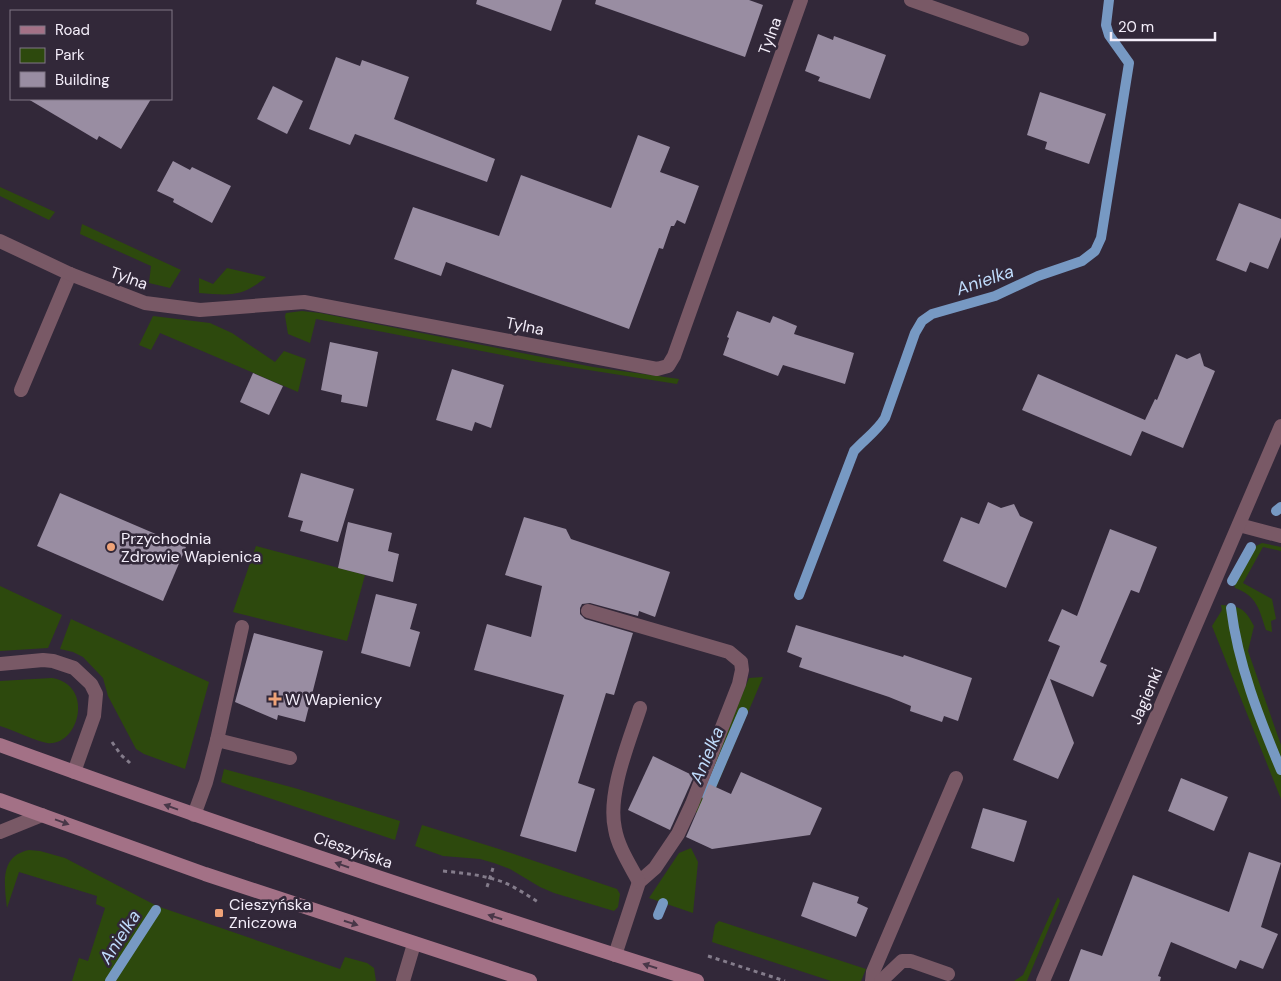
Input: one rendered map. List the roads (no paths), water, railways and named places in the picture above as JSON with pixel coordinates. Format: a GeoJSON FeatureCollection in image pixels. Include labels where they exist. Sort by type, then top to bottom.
{"type":"FeatureCollection","features":[{"type":"Feature","properties":{"kind":"main road","name":"Cieszyńska"},"geometry":{"type":"LineString","coordinates":[[0,745],[194,815],[471,909],[697,981]]}},
{"type":"Feature","properties":{"kind":"main road"},"geometry":{"type":"LineString","coordinates":[[0,800],[205,874],[530,981]]}},
{"type":"Feature","properties":{"kind":"street","name":"Tylna"},"geometry":{"type":"LineString","coordinates":[[0,241],[70,274],[145,303],[200,310],[304,302],[657,368],[668,366],[674,356],[801,0]]}},
{"type":"Feature","properties":{"kind":"street"},"geometry":{"type":"LineString","coordinates":[[911,0],[1022,39]]}},
{"type":"Feature","properties":{"kind":"street"},"geometry":{"type":"LineString","coordinates":[[21,390],[70,274]]}},
{"type":"Feature","properties":{"kind":"street","name":"Jagienki"},"geometry":{"type":"LineString","coordinates":[[1043,981],[1281,426]]}},
{"type":"Feature","properties":{"kind":"street"},"geometry":{"type":"LineString","coordinates":[[1239,525],[1281,536]]}},
{"type":"Feature","properties":{"kind":"street"},"geometry":{"type":"LineString","coordinates":[[588,611],[729,652],[741,662],[742,670],[739,684],[692,804],[678,834],[655,868],[639,882],[615,955]]}},
{"type":"Feature","properties":{"kind":"street"},"geometry":{"type":"LineString","coordinates":[[194,815],[206,782],[217,740],[242,627]]}},
{"type":"Feature","properties":{"kind":"street"},"geometry":{"type":"LineString","coordinates":[[0,664],[48,660],[63,663],[74,668],[91,684],[96,694],[94,716],[74,772]]}},
{"type":"Feature","properties":{"kind":"street"},"geometry":{"type":"LineString","coordinates":[[639,882],[623,853],[614,828],[614,811],[617,779],[640,708]]}},
{"type":"Feature","properties":{"kind":"street"},"geometry":{"type":"LineString","coordinates":[[217,740],[290,758]]}},
{"type":"Feature","properties":{"kind":"street"},"geometry":{"type":"LineString","coordinates":[[872,981],[873,972],[956,778]]}},
{"type":"Feature","properties":{"kind":"street"},"geometry":{"type":"LineString","coordinates":[[0,832],[42,815]]}},
{"type":"Feature","properties":{"kind":"street"},"geometry":{"type":"LineString","coordinates":[[403,981],[414,944]]}},
{"type":"Feature","properties":{"kind":"street"},"geometry":{"type":"LineString","coordinates":[[881,981],[902,961],[911,961],[948,974]]}},
{"type":"Feature","properties":{"kind":"waterway","name":"Anielka"},"geometry":{"type":"LineString","coordinates":[[799,595],[854,451],[875,431],[885,418],[915,333],[922,321],[932,314],[995,296],[1038,276],[1082,261],[1095,251],[1101,238],[1129,63],[1109,35],[1106,25],[1109,0]]}},
{"type":"Feature","properties":{"kind":"waterway"},"geometry":{"type":"LineString","coordinates":[[1276,511],[1281,507]]}},
{"type":"Feature","properties":{"kind":"waterway"},"geometry":{"type":"LineString","coordinates":[[1232,581],[1251,547]]}},
{"type":"Feature","properties":{"kind":"waterway"},"geometry":{"type":"LineString","coordinates":[[1231,608],[1244,670],[1257,711],[1281,770]]}},
{"type":"Feature","properties":{"kind":"waterway","name":"Anielka"},"geometry":{"type":"LineString","coordinates":[[707,796],[743,712]]}},
{"type":"Feature","properties":{"kind":"waterway","name":"Anielka"},"geometry":{"type":"LineString","coordinates":[[658,915],[663,903]]}},
{"type":"Feature","properties":{"kind":"waterway","name":"Anielka"},"geometry":{"type":"LineString","coordinates":[[110,981],[156,910]]}},
{"type":"Feature","properties":{"kind":"place","name":"Przychodnia Zdrowie Wapienica"},"geometry":{"type":"Point","coordinates":[111,547]}},
{"type":"Feature","properties":{"kind":"place","name":"W Wapienicy"},"geometry":{"type":"Point","coordinates":[275,699]}},
{"type":"Feature","properties":{"kind":"place","name":"Cieszyńska Zniczowa"},"geometry":{"type":"Point","coordinates":[219,913]}}]}
